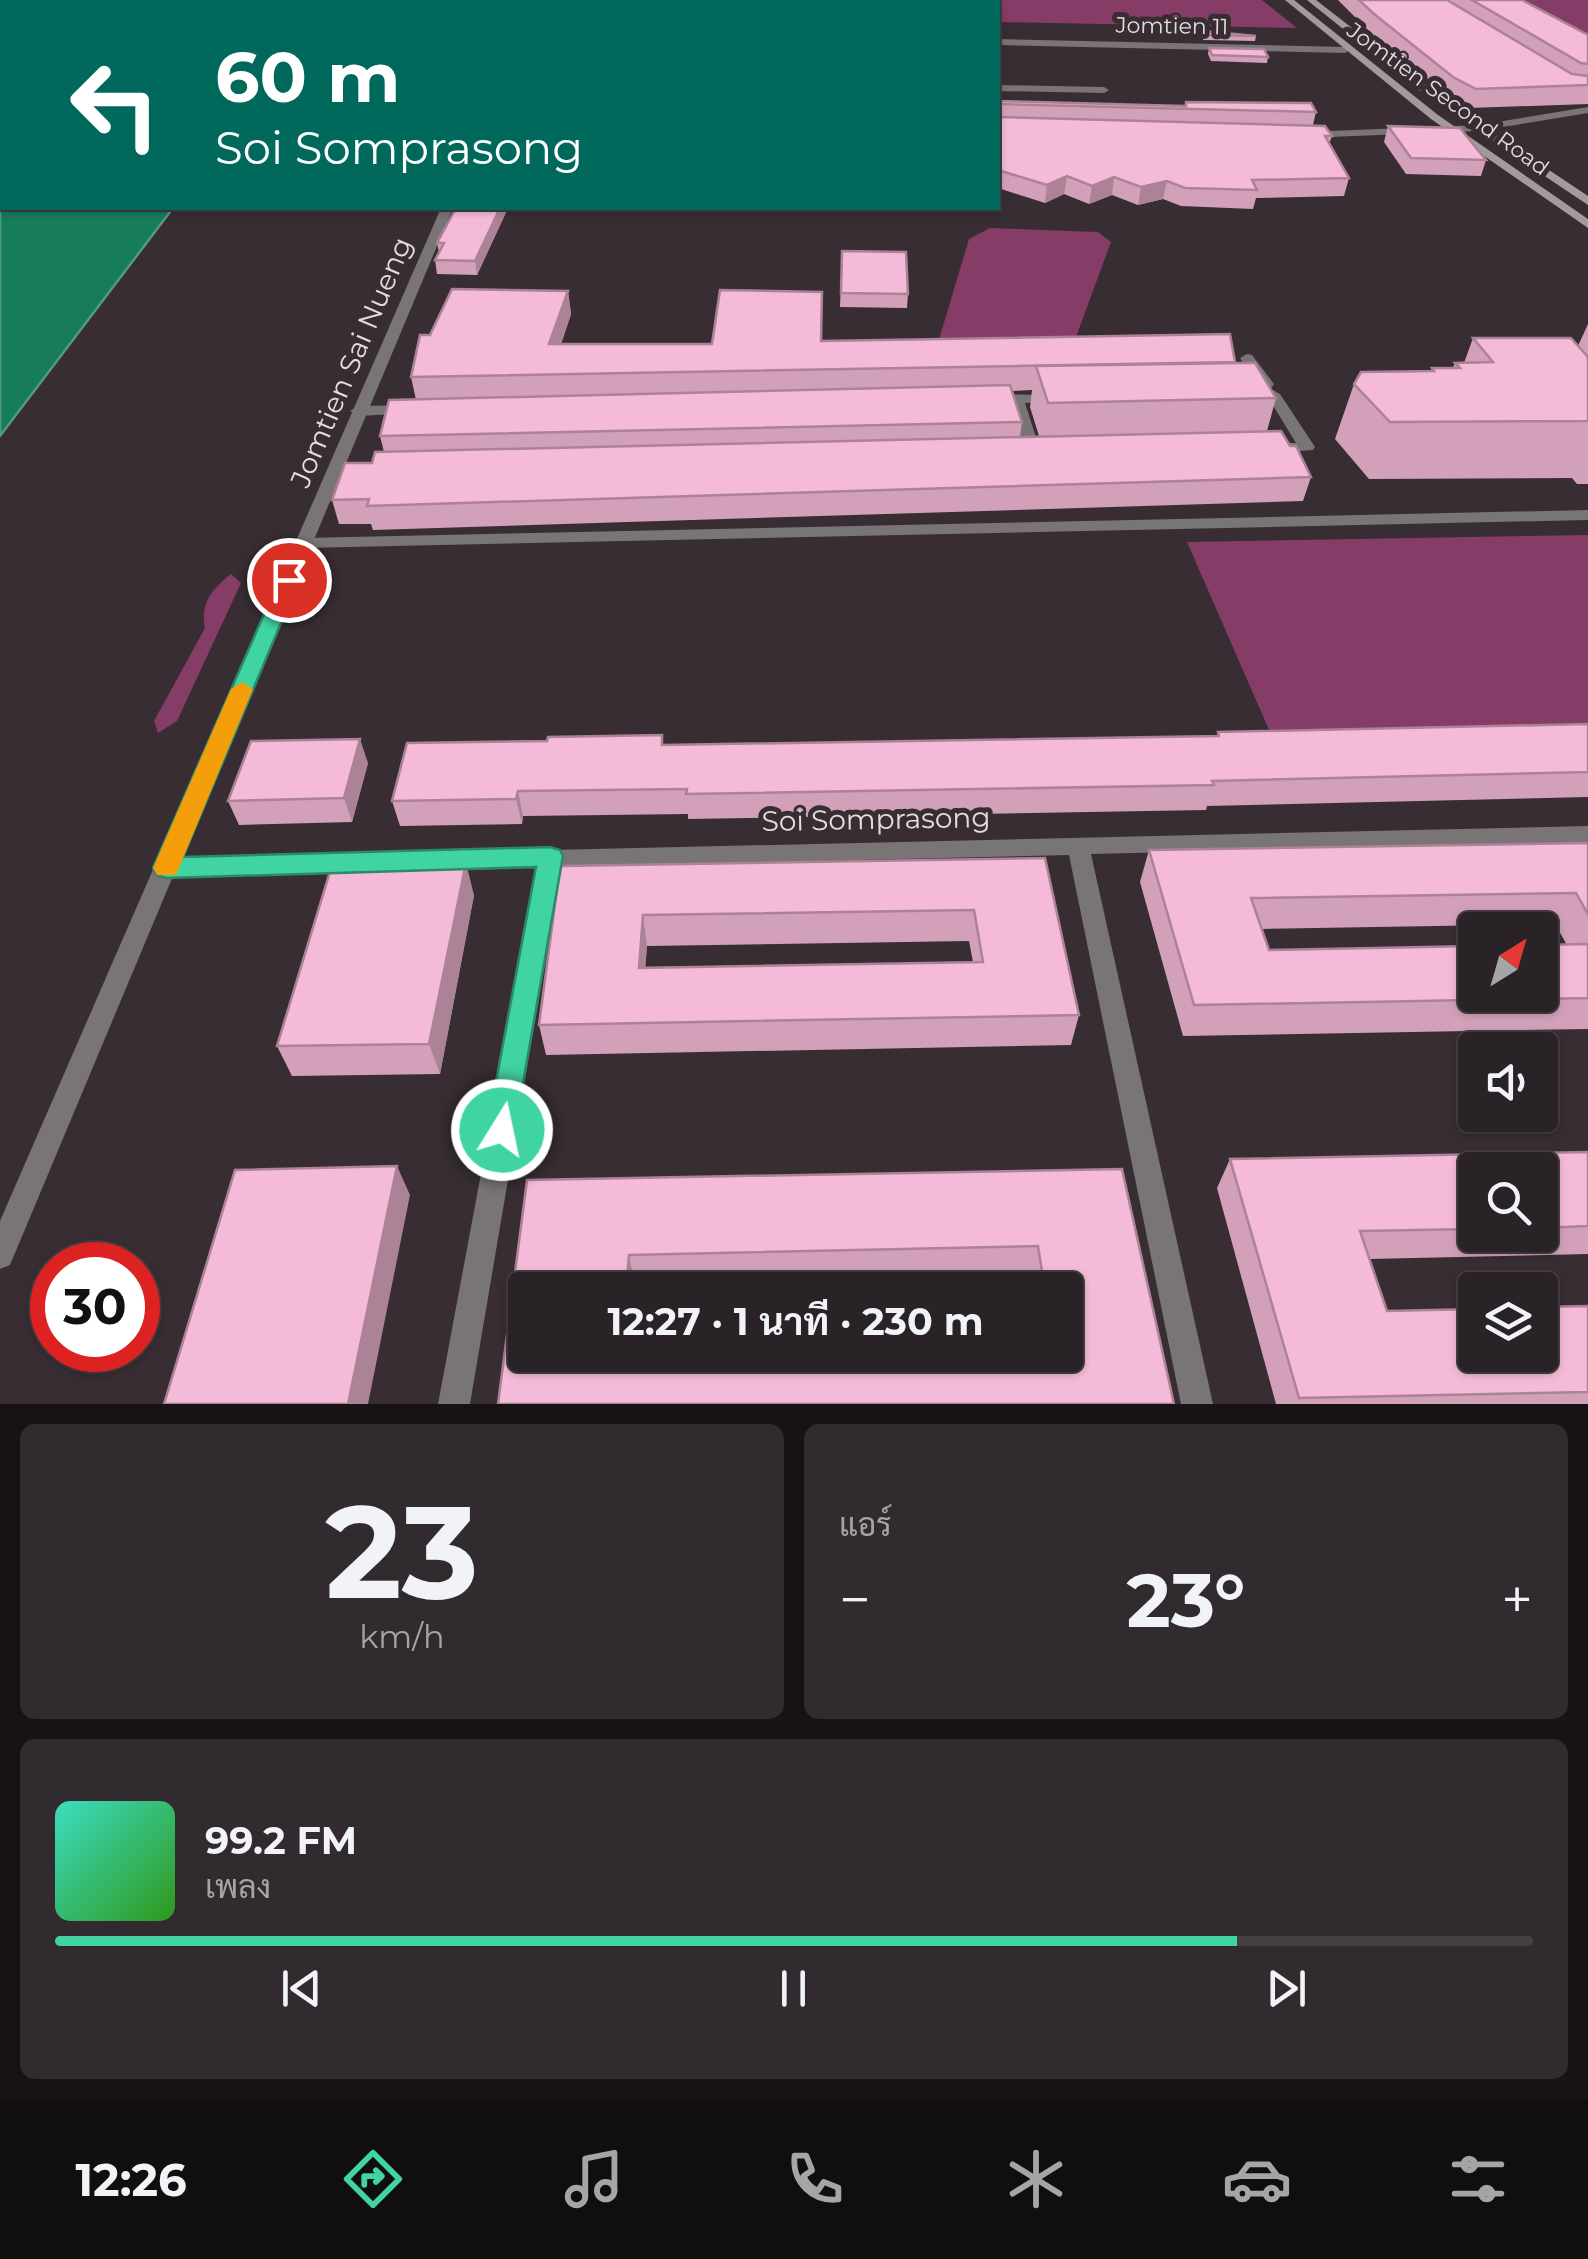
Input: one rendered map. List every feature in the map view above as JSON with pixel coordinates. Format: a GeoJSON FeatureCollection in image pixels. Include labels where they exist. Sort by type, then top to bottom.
{"type":"FeatureCollection","features":[{"type":"Feature","properties":{"kind":"main road","name":"Jomtien Second Road"},"geometry":{"type":"LineString","coordinates":[[1289,0],[1345,50],[1450,129],[1588,224]]}},
{"type":"Feature","properties":{"kind":"main road","name":"Jomtien Second Road"},"geometry":{"type":"LineString","coordinates":[[1312,0],[1479,128],[1588,201]]}},
{"type":"Feature","properties":{"kind":"street","name":"Jomtien 11"},"geometry":{"type":"LineString","coordinates":[[1000,42],[1345,50]]}},
{"type":"Feature","properties":{"kind":"street"},"geometry":{"type":"LineString","coordinates":[[1369,68],[1398,68]]}},
{"type":"Feature","properties":{"kind":"street"},"geometry":{"type":"LineString","coordinates":[[1000,88],[1104,90]]}},
{"type":"Feature","properties":{"kind":"street"},"geometry":{"type":"LineString","coordinates":[[1290,135],[1479,128],[1588,110]]}},
{"type":"Feature","properties":{"kind":"street","name":"Jomtien Sai Nueng"},"geometry":{"type":"LineString","coordinates":[[0,1255],[304,543],[344,468],[358,411],[446,210]]}},
{"type":"Feature","properties":{"kind":"street"},"geometry":{"type":"LineString","coordinates":[[1247,358],[1307,447],[1248,448]]}},
{"type":"Feature","properties":{"kind":"street"},"geometry":{"type":"LineString","coordinates":[[1253,394],[1273,394]]}},
{"type":"Feature","properties":{"kind":"street"},"geometry":{"type":"LineString","coordinates":[[976,400],[1076,398]]}},
{"type":"Feature","properties":{"kind":"street"},"geometry":{"type":"LineString","coordinates":[[1016,399],[1033,453]]}},
{"type":"Feature","properties":{"kind":"street"},"geometry":{"type":"LineString","coordinates":[[358,411],[438,410]]}},
{"type":"Feature","properties":{"kind":"street"},"geometry":{"type":"LineString","coordinates":[[1014,453],[1053,452]]}},
{"type":"Feature","properties":{"kind":"street"},"geometry":{"type":"LineString","coordinates":[[304,543],[1588,516]]}},
{"type":"Feature","properties":{"kind":"street","name":"Soi Somprasong"},"geometry":{"type":"LineString","coordinates":[[166,868],[1588,834]]}},
{"type":"Feature","properties":{"kind":"street"},"geometry":{"type":"LineString","coordinates":[[1078,844],[1197,1404]]}},
{"type":"Feature","properties":{"kind":"street"},"geometry":{"type":"LineString","coordinates":[[454,1404],[550,856]]}},
{"type":"Feature","properties":{"kind":"shaded area"},"geometry":{"type":"Polygon","coordinates":[[[1000,0],[1262,0],[1297,28],[1000,22],[1000,0]]]}},
{"type":"Feature","properties":{"kind":"shaded area"},"geometry":{"type":"Polygon","coordinates":[[[1500,0],[1588,0],[1588,43],[1500,0]]]}},
{"type":"Feature","properties":{"kind":"shaded area"},"geometry":{"type":"Polygon","coordinates":[[[0,210],[171,210],[0,436],[0,210]]]}},
{"type":"Feature","properties":{"kind":"shaded area"},"geometry":{"type":"Polygon","coordinates":[[[990,228],[1098,232],[1111,242],[1076,337],[934,356],[969,239],[990,228]]]}},
{"type":"Feature","properties":{"kind":"shaded area"},"geometry":{"type":"Polygon","coordinates":[[[1588,535],[1588,733],[1273,739],[1187,542],[1588,535]]]}},
{"type":"Feature","properties":{"kind":"shaded area"},"geometry":{"type":"Polygon","coordinates":[[[231,574],[241,583],[177,721],[158,733],[154,721],[205,628],[204,611],[209,597],[231,574]]]}},
{"type":"Feature","properties":{"kind":"building"},"geometry":{"type":"Polygon","coordinates":[[[1359,0],[1447,0],[1572,74],[1588,76],[1588,85],[1476,89],[1453,77],[1359,0]]]}},
{"type":"Feature","properties":{"kind":"building"},"geometry":{"type":"Polygon","coordinates":[[[1472,0],[1522,0],[1588,35],[1588,64],[1581,63],[1472,0]]]}},
{"type":"Feature","properties":{"kind":"building"},"geometry":{"type":"Polygon","coordinates":[[[1203,31],[1256,36],[1205,35],[1203,31]]]}},
{"type":"Feature","properties":{"kind":"building"},"geometry":{"type":"Polygon","coordinates":[[[1209,48],[1264,49],[1268,57],[1212,55],[1209,48]]]}},
{"type":"Feature","properties":{"kind":"building"},"geometry":{"type":"Polygon","coordinates":[[[1000,101],[1186,106],[1186,102],[1311,103],[1316,112],[1000,101]]]}},
{"type":"Feature","properties":{"kind":"building"},"geometry":{"type":"Polygon","coordinates":[[[1000,117],[1325,126],[1332,136],[1325,136],[1349,178],[1252,180],[1257,190],[1185,188],[1167,181],[1141,187],[1114,177],[1092,186],[1067,176],[1047,185],[1000,171],[1000,117]]]}},
{"type":"Feature","properties":{"kind":"building"},"geometry":{"type":"Polygon","coordinates":[[[1388,126],[1460,128],[1486,160],[1411,158],[1388,126]]]}},
{"type":"Feature","properties":{"kind":"building"},"geometry":{"type":"Polygon","coordinates":[[[455,210],[499,210],[475,261],[435,260],[444,243],[437,243],[455,210]]]}},
{"type":"Feature","properties":{"kind":"building"},"geometry":{"type":"Polygon","coordinates":[[[842,251],[906,252],[908,294],[841,293],[842,251]]]}},
{"type":"Feature","properties":{"kind":"building"},"geometry":{"type":"Polygon","coordinates":[[[452,289],[568,291],[549,344],[712,344],[720,290],[822,292],[821,341],[1230,334],[1235,362],[411,377],[420,335],[430,335],[452,289]]]}},
{"type":"Feature","properties":{"kind":"building"},"geometry":{"type":"Polygon","coordinates":[[[1473,338],[1571,338],[1588,357],[1588,421],[1390,422],[1354,384],[1361,372],[1434,371],[1432,368],[1460,368],[1455,363],[1493,362],[1473,338]]]}},
{"type":"Feature","properties":{"kind":"building"},"geometry":{"type":"Polygon","coordinates":[[[1255,363],[1276,398],[1048,403],[1036,366],[1255,363]]]}},
{"type":"Feature","properties":{"kind":"building"},"geometry":{"type":"Polygon","coordinates":[[[1010,385],[1022,422],[380,436],[389,400],[1010,385]]]}},
{"type":"Feature","properties":{"kind":"building"},"geometry":{"type":"Polygon","coordinates":[[[1281,431],[1290,446],[1296,446],[1311,477],[367,506],[369,499],[332,500],[345,463],[372,463],[375,452],[1281,431]]]}},
{"type":"Feature","properties":{"kind":"building"},"geometry":{"type":"Polygon","coordinates":[[[1588,724],[1588,772],[1212,781],[1214,785],[686,794],[687,789],[518,791],[516,799],[392,801],[407,743],[662,735],[662,745],[1219,736],[1218,732],[1588,724]]]}},
{"type":"Feature","properties":{"kind":"building"},"geometry":{"type":"Polygon","coordinates":[[[360,739],[344,798],[228,801],[251,741],[360,739]]]}},
{"type":"Feature","properties":{"kind":"building"},"geometry":{"type":"Polygon","coordinates":[[[1588,843],[1588,914],[1576,893],[1251,898],[1269,950],[1458,946],[1458,1000],[1194,1005],[1149,850],[1588,843]]]}},
{"type":"Feature","properties":{"kind":"building"},"geometry":{"type":"Polygon","coordinates":[[[1045,858],[1079,1015],[539,1025],[560,866],[1045,858]],[[974,910],[643,915],[639,968],[983,962],[974,910]]]}},
{"type":"Feature","properties":{"kind":"building"},"geometry":{"type":"Polygon","coordinates":[[[466,863],[429,1044],[277,1046],[332,865],[466,863]]]}},
{"type":"Feature","properties":{"kind":"building"},"geometry":{"type":"Polygon","coordinates":[[[1588,944],[1588,998],[1558,999],[1558,945],[1588,944]]]}},
{"type":"Feature","properties":{"kind":"building"},"geometry":{"type":"Polygon","coordinates":[[[1588,1152],[1588,1226],[1558,1227],[1558,1153],[1588,1152]]]}},
{"type":"Feature","properties":{"kind":"building"},"geometry":{"type":"Polygon","coordinates":[[[1458,1155],[1458,1229],[1360,1231],[1387,1311],[1458,1309],[1458,1372],[1558,1372],[1558,1307],[1588,1306],[1588,1392],[1299,1398],[1230,1159],[1458,1155]]]}},
{"type":"Feature","properties":{"kind":"building"},"geometry":{"type":"Polygon","coordinates":[[[397,1166],[348,1404],[164,1404],[235,1170],[397,1166]]]}},
{"type":"Feature","properties":{"kind":"building"},"geometry":{"type":"Polygon","coordinates":[[[1122,1169],[1174,1404],[498,1404],[508,1327],[508,1372],[1083,1372],[1083,1272],[1042,1272],[1038,1246],[629,1255],[628,1272],[515,1272],[527,1180],[1122,1169]]]}},
{"type":"Feature","properties":{"kind":"slow traffic"},"geometry":{"type":"LineString","coordinates":[[166,868],[242,689]]}},
{"type":"Feature","properties":{"kind":"route"},"geometry":{"type":"LineString","coordinates":[[289,580],[166,868],[550,856],[502,1130]]}}]}
